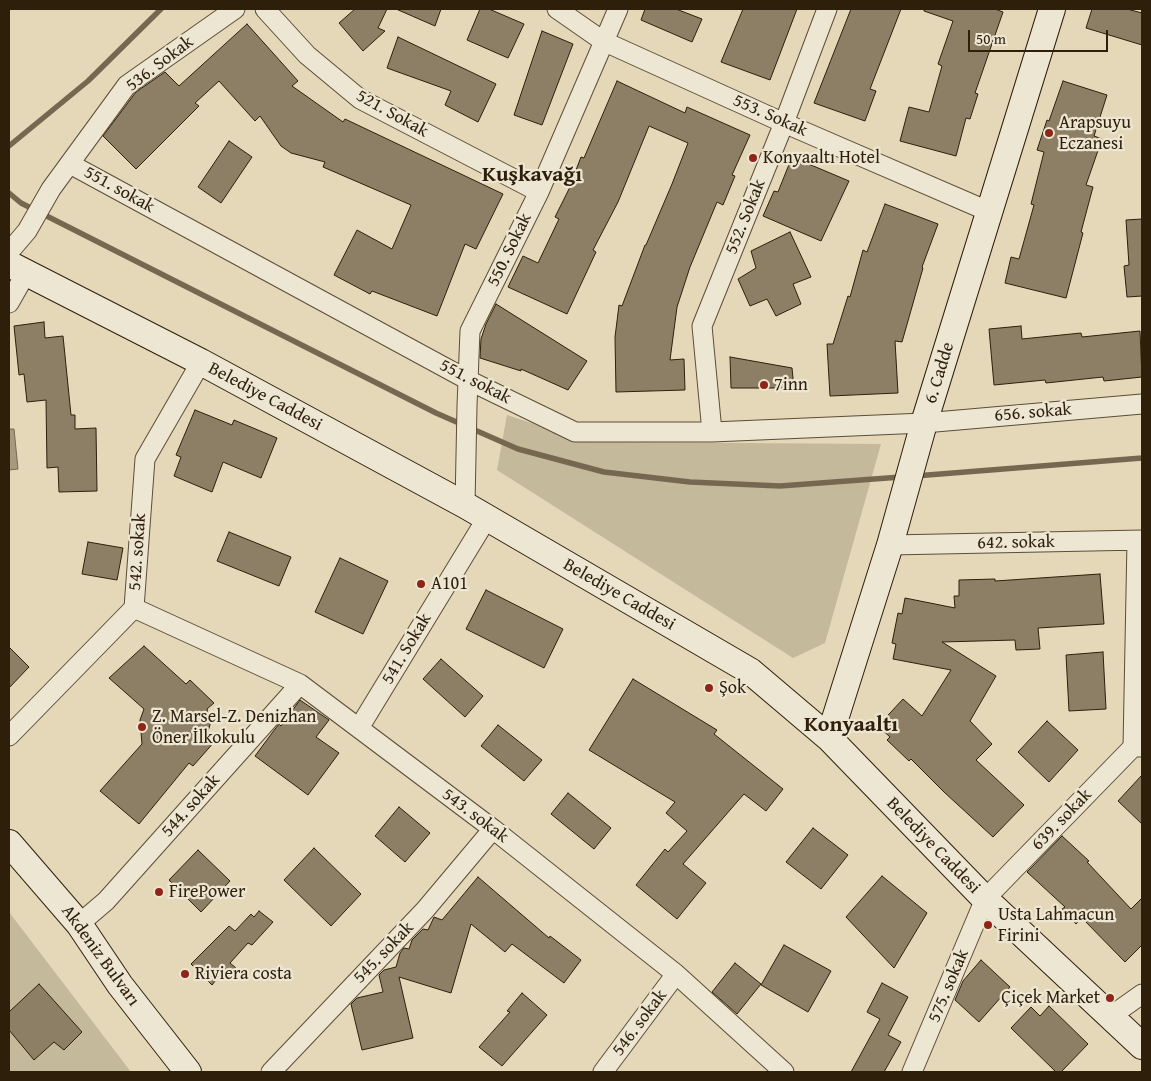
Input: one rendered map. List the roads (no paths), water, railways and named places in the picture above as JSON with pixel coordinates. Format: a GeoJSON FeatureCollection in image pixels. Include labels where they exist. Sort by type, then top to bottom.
{"type":"FeatureCollection","features":[{"type":"Feature","properties":{"kind":"main road","name":"6. Cadde"},"geometry":{"type":"LineString","coordinates":[[829,738],[890,545],[924,423],[1052,9]]}},
{"type":"Feature","properties":{"kind":"main road","name":"Belediye Caddesi"},"geometry":{"type":"LineString","coordinates":[[17,268],[200,362],[476,512],[750,671],[829,738],[985,899],[1142,1046]]}},
{"type":"Feature","properties":{"kind":"main road","name":"Akdeniz Bulvarı"},"geometry":{"type":"LineString","coordinates":[[9,842],[79,924],[120,985],[188,1072]]}},
{"type":"Feature","properties":{"kind":"street","name":"536. Sokak"},"geometry":{"type":"LineString","coordinates":[[9,252],[27,231],[52,189],[127,85],[235,9]]}},
{"type":"Feature","properties":{"kind":"street","name":"521. Sokak"},"geometry":{"type":"LineString","coordinates":[[264,9],[307,54],[360,99],[539,192]]}},
{"type":"Feature","properties":{"kind":"street","name":"553. Sokak"},"geometry":{"type":"LineString","coordinates":[[556,9],[603,41],[990,212]]}},
{"type":"Feature","properties":{"kind":"street","name":"550. Sokak"},"geometry":{"type":"LineString","coordinates":[[476,512],[466,475],[470,331],[539,192],[618,9]]}},
{"type":"Feature","properties":{"kind":"street","name":"552. Sokak"},"geometry":{"type":"LineString","coordinates":[[712,432],[702,326],[827,9]]}},
{"type":"Feature","properties":{"kind":"street","name":"551. sokak"},"geometry":{"type":"LineString","coordinates":[[70,164],[468,380],[576,432],[712,432],[924,423]]}},
{"type":"Feature","properties":{"kind":"street"},"geometry":{"type":"LineString","coordinates":[[9,304],[17,268]]}},
{"type":"Feature","properties":{"kind":"street","name":"542. sokak"},"geometry":{"type":"LineString","coordinates":[[9,736],[134,608],[145,459],[200,362]]}},
{"type":"Feature","properties":{"kind":"street","name":"656. sokak"},"geometry":{"type":"LineString","coordinates":[[924,423],[1142,404]]}},
{"type":"Feature","properties":{"kind":"street","name":"541. Sokak"},"geometry":{"type":"LineString","coordinates":[[359,728],[476,512]]}},
{"type":"Feature","properties":{"kind":"street"},"geometry":{"type":"LineString","coordinates":[[1138,747],[1140,541]]}},
{"type":"Feature","properties":{"kind":"street","name":"642. sokak"},"geometry":{"type":"LineString","coordinates":[[890,545],[1140,541]]}},
{"type":"Feature","properties":{"kind":"street","name":"543. sokak"},"geometry":{"type":"LineString","coordinates":[[134,608],[300,684],[493,829],[676,974],[784,1072]]}},
{"type":"Feature","properties":{"kind":"street","name":"544. sokak"},"geometry":{"type":"LineString","coordinates":[[79,924],[106,901],[300,684]]}},
{"type":"Feature","properties":{"kind":"street","name":"639. sokak"},"geometry":{"type":"LineString","coordinates":[[985,899],[1138,747]]}},
{"type":"Feature","properties":{"kind":"street","name":"545. sokak"},"geometry":{"type":"LineString","coordinates":[[270,1072],[425,910],[493,829]]}},
{"type":"Feature","properties":{"kind":"street","name":"575. sokak"},"geometry":{"type":"LineString","coordinates":[[912,1072],[985,899]]}},
{"type":"Feature","properties":{"kind":"street","name":"546. sokak"},"geometry":{"type":"LineString","coordinates":[[602,1072],[676,974]]}},
{"type":"Feature","properties":{"kind":"street"},"geometry":{"type":"LineString","coordinates":[[1111,1016],[1142,994]]}},
{"type":"Feature","properties":{"kind":"waterway"},"geometry":{"type":"LineString","coordinates":[[9,146],[88,81],[161,9]]}},
{"type":"Feature","properties":{"kind":"waterway"},"geometry":{"type":"LineString","coordinates":[[9,193],[21,203],[436,413],[518,449],[604,472],[690,482],[780,486],[901,477]]}},
{"type":"Feature","properties":{"kind":"waterway"},"geometry":{"type":"LineString","coordinates":[[915,476],[1142,458]]}},
{"type":"Feature","properties":{"kind":"place","name":"Arapsuyu Eczanesi"},"geometry":{"type":"Point","coordinates":[1049,133]}},
{"type":"Feature","properties":{"kind":"place","name":"Konyaaltı Hotel"},"geometry":{"type":"Point","coordinates":[753,158]}},
{"type":"Feature","properties":{"kind":"place","name":"7inn"},"geometry":{"type":"Point","coordinates":[764,385]}},
{"type":"Feature","properties":{"kind":"place","name":"A101"},"geometry":{"type":"Point","coordinates":[421,584]}},
{"type":"Feature","properties":{"kind":"place","name":"Şok"},"geometry":{"type":"Point","coordinates":[709,688]}},
{"type":"Feature","properties":{"kind":"place","name":"Z. Marsel-Z. Denizhan Öner İlkokulu"},"geometry":{"type":"Point","coordinates":[142,727]}},
{"type":"Feature","properties":{"kind":"place","name":"FirePower"},"geometry":{"type":"Point","coordinates":[159,892]}},
{"type":"Feature","properties":{"kind":"place","name":"Usta Lahmacun Firini"},"geometry":{"type":"Point","coordinates":[988,925]}},
{"type":"Feature","properties":{"kind":"place","name":"Riviera costa"},"geometry":{"type":"Point","coordinates":[185,974]}},
{"type":"Feature","properties":{"kind":"place","name":"Çiçek Market"},"geometry":{"type":"Point","coordinates":[1110,998]}},
{"type":"Feature","properties":{"kind":"district","name":"Kuşkavağı"},"geometry":{"type":"Point","coordinates":[532,175]}},
{"type":"Feature","properties":{"kind":"district","name":"Konyaaltı"},"geometry":{"type":"Point","coordinates":[851,725]}}]}
